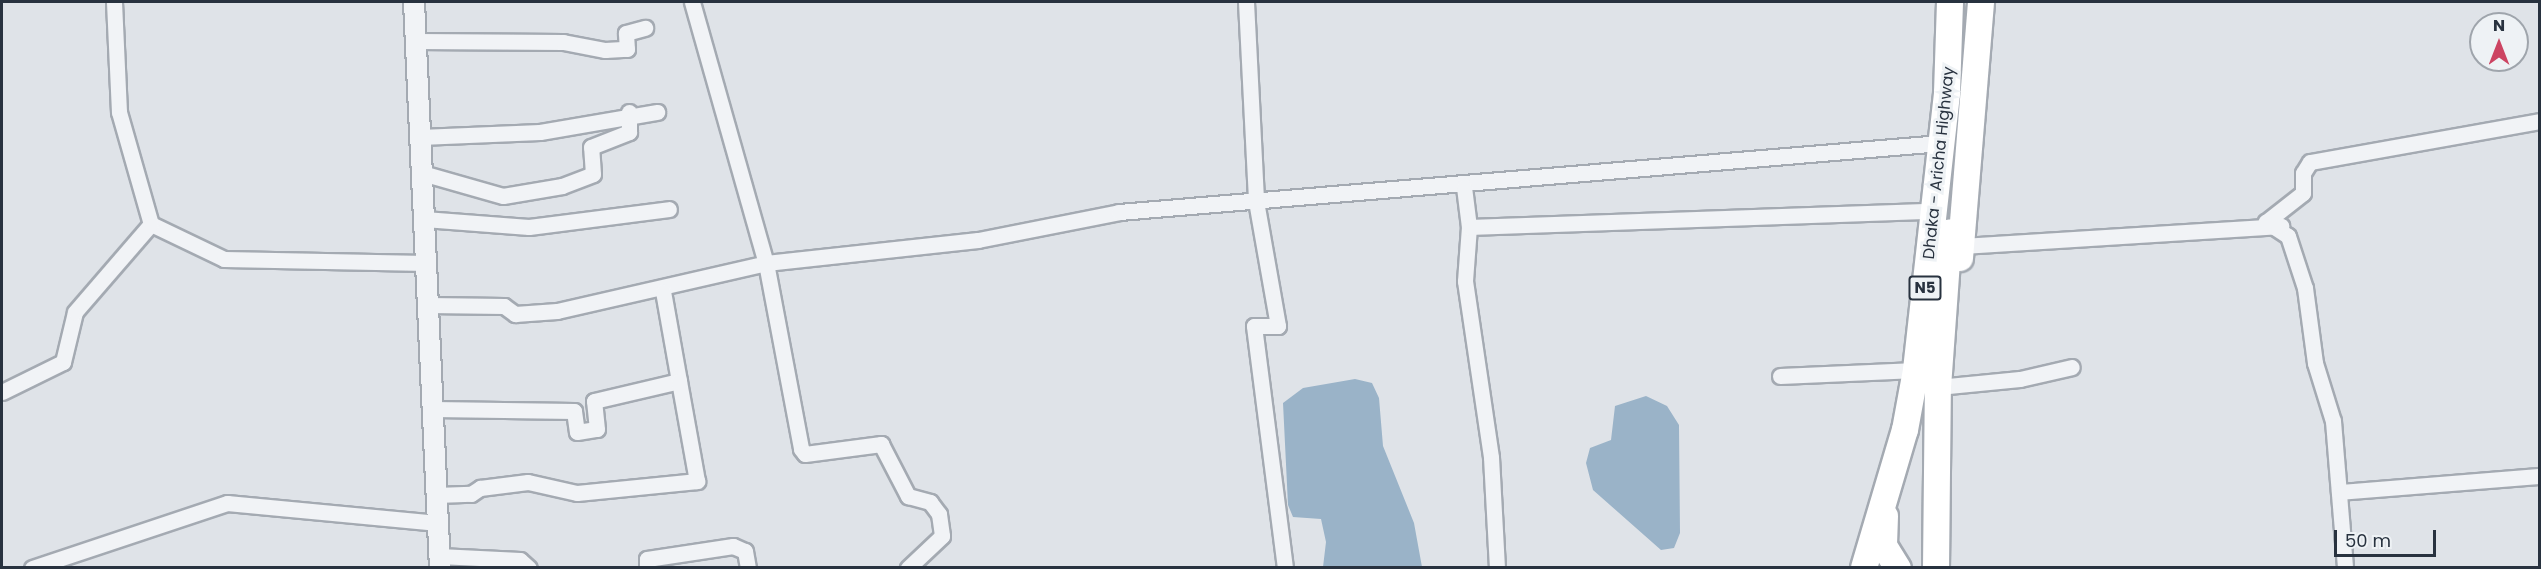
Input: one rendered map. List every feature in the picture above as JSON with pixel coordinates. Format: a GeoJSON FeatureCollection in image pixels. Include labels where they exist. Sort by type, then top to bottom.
{"type":"FeatureCollection","features":[{"type":"Feature","properties":{"kind":"highway"},"geometry":{"type":"LineString","coordinates":[[1922,310],[1918,282],[1929,144],[1936,2]]}},
{"type":"Feature","properties":{"kind":"highway","name":"Dhaka - Aricha Highway"},"geometry":{"type":"LineString","coordinates":[[1864,567],[1890,479],[1916,370],[1947,93],[1950,2]]}},
{"type":"Feature","properties":{"kind":"highway","name":"Dhaka - Aricha Highway"},"geometry":{"type":"LineString","coordinates":[[1937,556],[1938,387],[1964,2]]}},
{"type":"Feature","properties":{"kind":"highway"},"geometry":{"type":"LineString","coordinates":[[1940,354],[1962,246],[1981,2]]}},
{"type":"Feature","properties":{"kind":"highway"},"geometry":{"type":"LineString","coordinates":[[1890,479],[1884,546],[1898,567]]}},
{"type":"Feature","properties":{"kind":"highway"},"geometry":{"type":"LineString","coordinates":[[1922,567],[1937,556]]}},
{"type":"Feature","properties":{"kind":"street"},"geometry":{"type":"LineString","coordinates":[[114,2],[119,112],[151,224],[224,260],[426,263]]}},
{"type":"Feature","properties":{"kind":"street"},"geometry":{"type":"LineString","coordinates":[[414,2],[439,562],[520,560],[529,567]]}},
{"type":"Feature","properties":{"kind":"street"},"geometry":{"type":"LineString","coordinates":[[692,2],[766,263],[801,449],[805,454],[881,444],[908,496],[930,502],[939,514],[942,536],[908,567]]}},
{"type":"Feature","properties":{"kind":"street"},"geometry":{"type":"LineString","coordinates":[[1246,2],[1257,201],[1278,326],[1254,326],[1285,567]]}},
{"type":"Feature","properties":{"kind":"street"},"geometry":{"type":"LineString","coordinates":[[416,41],[563,42],[616,50],[627,49],[626,33],[645,28]]}},
{"type":"Feature","properties":{"kind":"street"},"geometry":{"type":"LineString","coordinates":[[420,137],[540,132],[629,112],[657,111]]}},
{"type":"Feature","properties":{"kind":"street"},"geometry":{"type":"LineString","coordinates":[[422,173],[503,196],[562,186],[593,174],[591,147],[629,132],[629,112]]}},
{"type":"Feature","properties":{"kind":"street"},"geometry":{"type":"LineString","coordinates":[[2266,222],[2303,194],[2310,162],[2540,121]]}},
{"type":"Feature","properties":{"kind":"street"},"geometry":{"type":"LineString","coordinates":[[428,305],[504,306],[515,314],[533,313],[663,291],[766,263],[978,240],[1119,212],[1464,187],[1929,144]]}},
{"type":"Feature","properties":{"kind":"street"},"geometry":{"type":"LineString","coordinates":[[1464,187],[1468,227],[1465,281],[1491,457],[1497,567]]}},
{"type":"Feature","properties":{"kind":"street"},"geometry":{"type":"LineString","coordinates":[[424,219],[529,227],[669,209]]}},
{"type":"Feature","properties":{"kind":"street"},"geometry":{"type":"LineString","coordinates":[[1468,227],[1923,211]]}},
{"type":"Feature","properties":{"kind":"street"},"geometry":{"type":"LineString","coordinates":[[1962,246],[2281,226],[2266,222]]}},
{"type":"Feature","properties":{"kind":"street"},"geometry":{"type":"LineString","coordinates":[[2266,222],[2288,236],[2305,288],[2315,363],[2333,421],[2345,567]]}},
{"type":"Feature","properties":{"kind":"street"},"geometry":{"type":"LineString","coordinates":[[2,392],[63,362],[75,312],[151,224]]}},
{"type":"Feature","properties":{"kind":"street"},"geometry":{"type":"LineString","coordinates":[[436,495],[471,494],[480,488],[528,482],[577,493],[697,481],[663,291]]}},
{"type":"Feature","properties":{"kind":"street"},"geometry":{"type":"LineString","coordinates":[[1938,387],[2020,379],[2072,367]]}},
{"type":"Feature","properties":{"kind":"street"},"geometry":{"type":"LineString","coordinates":[[1780,376],[1916,370]]}},
{"type":"Feature","properties":{"kind":"street"},"geometry":{"type":"LineString","coordinates":[[432,409],[574,411],[577,432],[597,429],[594,401],[679,381]]}},
{"type":"Feature","properties":{"kind":"street"},"geometry":{"type":"LineString","coordinates":[[2339,492],[2540,476]]}},
{"type":"Feature","properties":{"kind":"street"},"geometry":{"type":"LineString","coordinates":[[33,567],[227,503],[438,523]]}},
{"type":"Feature","properties":{"kind":"street"},"geometry":{"type":"LineString","coordinates":[[646,567],[647,559],[733,546],[745,551],[748,567]]}},
{"type":"Feature","properties":{"kind":"water"},"geometry":{"type":"Polygon","coordinates":[[[1355,379],[1372,383],[1379,398],[1383,446],[1414,523],[1422,567],[1323,567],[1326,542],[1321,519],[1293,517],[1288,505],[1283,403],[1303,388],[1355,379]]]}},
{"type":"Feature","properties":{"kind":"water"},"geometry":{"type":"Polygon","coordinates":[[[1646,396],[1667,406],[1679,425],[1680,533],[1674,548],[1661,550],[1593,490],[1586,463],[1590,448],[1611,440],[1615,406],[1646,396]]]}}]}
